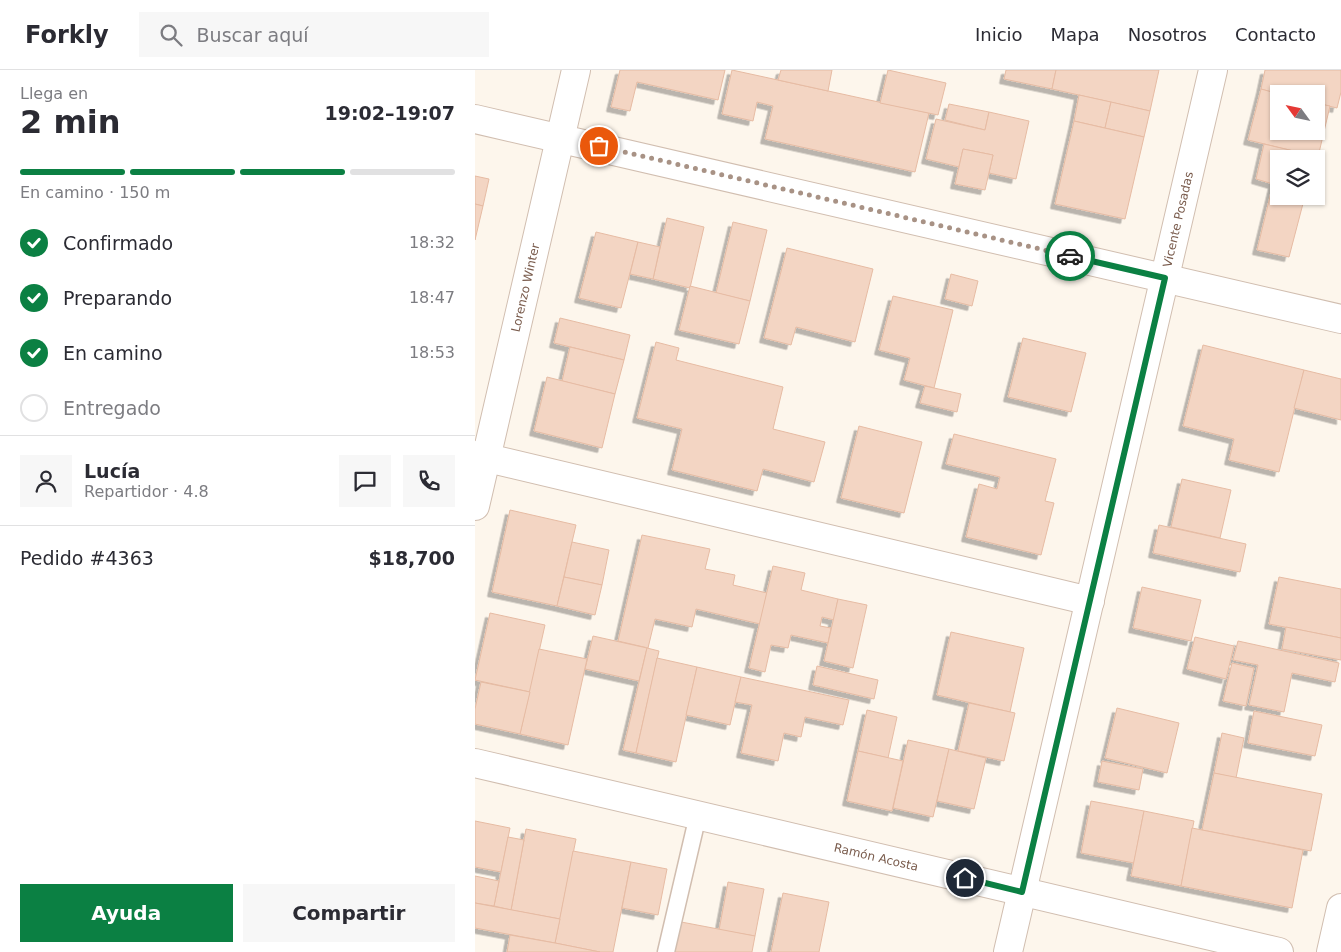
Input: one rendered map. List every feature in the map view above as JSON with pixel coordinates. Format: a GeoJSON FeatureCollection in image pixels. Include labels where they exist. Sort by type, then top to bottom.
{"type":"FeatureCollection","features":[{"type":"Feature","properties":{"kind":"street","name":"Lorenzo Winter"},"geometry":{"type":"LineString","coordinates":[[475,506],[481,456],[576,70]]}},
{"type":"Feature","properties":{"kind":"street","name":"Vicente Posadas"},"geometry":{"type":"LineString","coordinates":[[1008,952],[1213,70]]}},
{"type":"Feature","properties":{"kind":"street"},"geometry":{"type":"LineString","coordinates":[[475,119],[561,137],[1341,319]]}},
{"type":"Feature","properties":{"kind":"street"},"geometry":{"type":"LineString","coordinates":[[481,456],[1090,602]]}},
{"type":"Feature","properties":{"kind":"street","name":"Ramón Acosta"},"geometry":{"type":"LineString","coordinates":[[475,763],[1279,952]]}},
{"type":"Feature","properties":{"kind":"street"},"geometry":{"type":"LineString","coordinates":[[1331,952],[1341,908]]}},
{"type":"Feature","properties":{"kind":"lane"},"geometry":{"type":"LineString","coordinates":[[666,952],[698,815]]}},
{"type":"Feature","properties":{"kind":"building"},"geometry":{"type":"Polygon","coordinates":[[[620,70],[725,70],[718,100],[637,82],[630,111],[611,107],[620,70]]]}},
{"type":"Feature","properties":{"kind":"building"},"geometry":{"type":"Polygon","coordinates":[[[732,70],[929,113],[915,172],[765,139],[773,106],[757,102],[753,121],[722,114],[732,70]]]}},
{"type":"Feature","properties":{"kind":"building"},"geometry":{"type":"Polygon","coordinates":[[[781,70],[832,70],[828,91],[778,80],[781,70]]]}},
{"type":"Feature","properties":{"kind":"building"},"geometry":{"type":"Polygon","coordinates":[[[888,70],[946,83],[938,115],[880,103],[888,70]]]}},
{"type":"Feature","properties":{"kind":"building"},"geometry":{"type":"Polygon","coordinates":[[[1006,70],[1056,70],[1052,89],[1004,79],[1006,70]]]}},
{"type":"Feature","properties":{"kind":"building"},"geometry":{"type":"Polygon","coordinates":[[[1056,70],[1159,70],[1150,111],[1052,89],[1056,70]]]}},
{"type":"Feature","properties":{"kind":"building"},"geometry":{"type":"Polygon","coordinates":[[[1265,70],[1341,70],[1341,92],[1337,108],[1325,105],[1325,85],[1270,85],[1270,92],[1261,89],[1265,70]]]}},
{"type":"Feature","properties":{"kind":"building"},"geometry":{"type":"Polygon","coordinates":[[[1261,89],[1270,92],[1270,140],[1322,140],[1320,150],[1289,150],[1248,140],[1261,89]]]}},
{"type":"Feature","properties":{"kind":"building"},"geometry":{"type":"Polygon","coordinates":[[[1079,95],[1111,102],[1105,128],[1074,121],[1079,95]]]}},
{"type":"Feature","properties":{"kind":"building"},"geometry":{"type":"Polygon","coordinates":[[[1111,102],[1150,111],[1144,137],[1105,128],[1111,102]]]}},
{"type":"Feature","properties":{"kind":"building"},"geometry":{"type":"Polygon","coordinates":[[[949,104],[989,112],[985,130],[945,120],[949,104]]]}},
{"type":"Feature","properties":{"kind":"building"},"geometry":{"type":"Polygon","coordinates":[[[1325,105],[1330,106],[1325,127],[1325,105]]]}},
{"type":"Feature","properties":{"kind":"building"},"geometry":{"type":"Polygon","coordinates":[[[989,112],[1029,121],[1016,179],[989,173],[993,155],[963,149],[959,167],[926,159],[936,119],[985,130],[989,112]]]}},
{"type":"Feature","properties":{"kind":"building"},"geometry":{"type":"Polygon","coordinates":[[[1074,121],[1144,137],[1125,219],[1055,204],[1074,121]]]}},
{"type":"Feature","properties":{"kind":"building"},"geometry":{"type":"Polygon","coordinates":[[[1264,144],[1290,150],[1270,150],[1270,183],[1256,179],[1264,144]]]}},
{"type":"Feature","properties":{"kind":"building"},"geometry":{"type":"Polygon","coordinates":[[[963,149],[993,155],[985,190],[955,184],[963,149]]]}},
{"type":"Feature","properties":{"kind":"building"},"geometry":{"type":"Polygon","coordinates":[[[475,176],[489,179],[483,206],[475,204],[475,176]]]}},
{"type":"Feature","properties":{"kind":"building"},"geometry":{"type":"Polygon","coordinates":[[[1270,196],[1270,205],[1303,205],[1289,257],[1257,250],[1270,196]]]}},
{"type":"Feature","properties":{"kind":"building"},"geometry":{"type":"Polygon","coordinates":[[[475,204],[483,206],[475,240],[475,204]]]}},
{"type":"Feature","properties":{"kind":"building"},"geometry":{"type":"Polygon","coordinates":[[[667,218],[704,227],[690,288],[653,279],[667,218]]]}},
{"type":"Feature","properties":{"kind":"building"},"geometry":{"type":"Polygon","coordinates":[[[733,222],[767,230],[750,301],[716,293],[733,222]]]}},
{"type":"Feature","properties":{"kind":"building"},"geometry":{"type":"Polygon","coordinates":[[[596,232],[638,242],[621,308],[579,298],[596,232]]]}},
{"type":"Feature","properties":{"kind":"building"},"geometry":{"type":"Polygon","coordinates":[[[638,242],[660,247],[653,279],[630,274],[638,242]]]}},
{"type":"Feature","properties":{"kind":"building"},"geometry":{"type":"Polygon","coordinates":[[[787,248],[873,269],[855,342],[796,327],[791,345],[764,338],[787,248]]]}},
{"type":"Feature","properties":{"kind":"building"},"geometry":{"type":"Polygon","coordinates":[[[951,274],[978,281],[972,306],[945,299],[951,274]]]}},
{"type":"Feature","properties":{"kind":"building"},"geometry":{"type":"Polygon","coordinates":[[[690,286],[750,301],[739,344],[679,330],[690,286]]]}},
{"type":"Feature","properties":{"kind":"building"},"geometry":{"type":"Polygon","coordinates":[[[893,296],[953,310],[934,388],[904,380],[910,358],[879,350],[893,296]]]}},
{"type":"Feature","properties":{"kind":"building"},"geometry":{"type":"Polygon","coordinates":[[[560,318],[630,335],[624,360],[554,343],[560,318]]]}},
{"type":"Feature","properties":{"kind":"building"},"geometry":{"type":"Polygon","coordinates":[[[1023,338],[1086,353],[1071,412],[1008,397],[1023,338]]]}},
{"type":"Feature","properties":{"kind":"building"},"geometry":{"type":"Polygon","coordinates":[[[656,342],[679,348],[676,360],[783,387],[773,429],[825,442],[814,482],[763,469],[757,491],[672,470],[682,429],[637,418],[656,342]]]}},
{"type":"Feature","properties":{"kind":"building"},"geometry":{"type":"Polygon","coordinates":[[[1203,345],[1304,370],[1279,472],[1229,460],[1234,439],[1183,426],[1203,345]]]}},
{"type":"Feature","properties":{"kind":"building"},"geometry":{"type":"Polygon","coordinates":[[[570,347],[624,360],[615,394],[562,381],[570,347]]]}},
{"type":"Feature","properties":{"kind":"building"},"geometry":{"type":"Polygon","coordinates":[[[1304,370],[1341,379],[1341,420],[1294,408],[1304,370]]]}},
{"type":"Feature","properties":{"kind":"building"},"geometry":{"type":"Polygon","coordinates":[[[547,377],[615,394],[602,448],[534,431],[547,377]]]}},
{"type":"Feature","properties":{"kind":"building"},"geometry":{"type":"Polygon","coordinates":[[[925,386],[961,394],[957,412],[920,403],[925,386]]]}},
{"type":"Feature","properties":{"kind":"building"},"geometry":{"type":"Polygon","coordinates":[[[859,426],[922,442],[904,513],[841,498],[859,426]]]}},
{"type":"Feature","properties":{"kind":"building"},"geometry":{"type":"Polygon","coordinates":[[[954,434],[1056,459],[1045,501],[1054,503],[1041,555],[966,537],[979,484],[997,489],[1000,477],[946,464],[954,434]]]}},
{"type":"Feature","properties":{"kind":"building"},"geometry":{"type":"Polygon","coordinates":[[[1182,479],[1231,490],[1220,538],[1171,527],[1182,479]]]}},
{"type":"Feature","properties":{"kind":"building"},"geometry":{"type":"Polygon","coordinates":[[[510,510],[576,525],[557,606],[492,592],[510,510]]]}},
{"type":"Feature","properties":{"kind":"building"},"geometry":{"type":"Polygon","coordinates":[[[1159,525],[1246,544],[1240,572],[1153,553],[1159,525]]]}},
{"type":"Feature","properties":{"kind":"building"},"geometry":{"type":"Polygon","coordinates":[[[642,535],[710,549],[705,569],[735,575],[733,585],[767,593],[760,624],[696,609],[692,627],[655,619],[648,648],[618,641],[642,535]]]}},
{"type":"Feature","properties":{"kind":"building"},"geometry":{"type":"Polygon","coordinates":[[[572,542],[609,550],[602,585],[564,577],[572,542]]]}},
{"type":"Feature","properties":{"kind":"building"},"geometry":{"type":"Polygon","coordinates":[[[773,566],[805,573],[801,590],[838,599],[834,620],[822,617],[820,626],[831,628],[828,643],[791,635],[788,648],[771,645],[765,672],[749,668],[773,566]]]}},
{"type":"Feature","properties":{"kind":"building"},"geometry":{"type":"Polygon","coordinates":[[[564,577],[602,585],[595,615],[557,606],[564,577]]]}},
{"type":"Feature","properties":{"kind":"building"},"geometry":{"type":"Polygon","coordinates":[[[1279,577],[1341,589],[1341,638],[1269,624],[1279,577]]]}},
{"type":"Feature","properties":{"kind":"building"},"geometry":{"type":"Polygon","coordinates":[[[1142,587],[1201,600],[1191,641],[1133,628],[1142,587]]]}},
{"type":"Feature","properties":{"kind":"building"},"geometry":{"type":"Polygon","coordinates":[[[838,599],[867,605],[853,668],[824,661],[838,599]]]}},
{"type":"Feature","properties":{"kind":"building"},"geometry":{"type":"Polygon","coordinates":[[[490,613],[545,625],[530,692],[475,680],[490,613]]]}},
{"type":"Feature","properties":{"kind":"building"},"geometry":{"type":"Polygon","coordinates":[[[1286,627],[1341,638],[1341,660],[1282,649],[1286,627]]]}},
{"type":"Feature","properties":{"kind":"building"},"geometry":{"type":"Polygon","coordinates":[[[951,632],[1024,648],[1010,712],[937,695],[951,632]]]}},
{"type":"Feature","properties":{"kind":"building"},"geometry":{"type":"Polygon","coordinates":[[[593,636],[647,648],[639,681],[585,669],[593,636]]]}},
{"type":"Feature","properties":{"kind":"building"},"geometry":{"type":"Polygon","coordinates":[[[1195,637],[1234,646],[1226,679],[1187,669],[1195,637]]]}},
{"type":"Feature","properties":{"kind":"building"},"geometry":{"type":"Polygon","coordinates":[[[1238,641],[1339,663],[1335,682],[1292,673],[1284,712],[1249,705],[1258,665],[1233,660],[1238,641]]]}},
{"type":"Feature","properties":{"kind":"building"},"geometry":{"type":"Polygon","coordinates":[[[647,648],[659,651],[636,753],[623,750],[647,648]]]}},
{"type":"Feature","properties":{"kind":"building"},"geometry":{"type":"Polygon","coordinates":[[[539,649],[587,659],[568,745],[520,734],[539,649]]]}},
{"type":"Feature","properties":{"kind":"building"},"geometry":{"type":"Polygon","coordinates":[[[657,658],[697,667],[676,762],[636,753],[657,658]]]}},
{"type":"Feature","properties":{"kind":"building"},"geometry":{"type":"Polygon","coordinates":[[[1232,663],[1254,668],[1246,706],[1223,701],[1232,663]]]}},
{"type":"Feature","properties":{"kind":"building"},"geometry":{"type":"Polygon","coordinates":[[[817,666],[878,680],[874,699],[813,685],[817,666]]]}},
{"type":"Feature","properties":{"kind":"building"},"geometry":{"type":"Polygon","coordinates":[[[697,667],[741,677],[730,725],[686,715],[697,667]]]}},
{"type":"Feature","properties":{"kind":"building"},"geometry":{"type":"Polygon","coordinates":[[[741,677],[849,700],[843,725],[805,717],[801,737],[784,733],[778,761],[741,753],[752,705],[735,702],[741,677]]]}},
{"type":"Feature","properties":{"kind":"building"},"geometry":{"type":"Polygon","coordinates":[[[481,682],[530,692],[520,734],[475,724],[475,709],[481,682]]]}},
{"type":"Feature","properties":{"kind":"building"},"geometry":{"type":"Polygon","coordinates":[[[969,703],[1015,713],[1004,761],[958,751],[969,703]]]}},
{"type":"Feature","properties":{"kind":"building"},"geometry":{"type":"Polygon","coordinates":[[[1117,708],[1179,723],[1167,773],[1105,758],[1117,708]]]}},
{"type":"Feature","properties":{"kind":"building"},"geometry":{"type":"Polygon","coordinates":[[[867,710],[897,717],[888,758],[858,751],[867,710]]]}},
{"type":"Feature","properties":{"kind":"building"},"geometry":{"type":"Polygon","coordinates":[[[1254,711],[1322,725],[1315,756],[1248,743],[1254,711]]]}},
{"type":"Feature","properties":{"kind":"building"},"geometry":{"type":"Polygon","coordinates":[[[1222,733],[1244,738],[1236,778],[1214,773],[1222,733]]]}},
{"type":"Feature","properties":{"kind":"building"},"geometry":{"type":"Polygon","coordinates":[[[908,740],[949,749],[933,817],[893,808],[908,740]]]}},
{"type":"Feature","properties":{"kind":"building"},"geometry":{"type":"Polygon","coordinates":[[[949,749],[986,758],[974,809],[937,801],[949,749]]]}},
{"type":"Feature","properties":{"kind":"building"},"geometry":{"type":"Polygon","coordinates":[[[858,751],[903,761],[892,811],[847,801],[858,751]]]}},
{"type":"Feature","properties":{"kind":"building"},"geometry":{"type":"Polygon","coordinates":[[[1102,761],[1143,769],[1139,790],[1098,782],[1102,761]]]}},
{"type":"Feature","properties":{"kind":"building"},"geometry":{"type":"Polygon","coordinates":[[[1214,773],[1322,794],[1311,851],[1202,830],[1214,773]]]}},
{"type":"Feature","properties":{"kind":"building"},"geometry":{"type":"Polygon","coordinates":[[[1091,801],[1144,811],[1134,863],[1081,853],[1091,801]]]}},
{"type":"Feature","properties":{"kind":"building"},"geometry":{"type":"Polygon","coordinates":[[[1144,811],[1194,821],[1181,886],[1131,876],[1144,811]]]}},
{"type":"Feature","properties":{"kind":"building"},"geometry":{"type":"Polygon","coordinates":[[[475,821],[510,828],[501,872],[475,867],[475,821]]]}},
{"type":"Feature","properties":{"kind":"building"},"geometry":{"type":"Polygon","coordinates":[[[1192,828],[1303,850],[1292,908],[1181,886],[1192,828]]]}},
{"type":"Feature","properties":{"kind":"building"},"geometry":{"type":"Polygon","coordinates":[[[526,829],[576,839],[560,919],[511,910],[526,829]]]}},
{"type":"Feature","properties":{"kind":"building"},"geometry":{"type":"Polygon","coordinates":[[[508,837],[524,840],[511,910],[494,906],[508,837]]]}},
{"type":"Feature","properties":{"kind":"building"},"geometry":{"type":"Polygon","coordinates":[[[573,851],[631,862],[613,952],[600,952],[555,943],[573,851]]]}},
{"type":"Feature","properties":{"kind":"building"},"geometry":{"type":"Polygon","coordinates":[[[631,862],[667,869],[658,915],[622,908],[631,862]]]}},
{"type":"Feature","properties":{"kind":"building"},"geometry":{"type":"Polygon","coordinates":[[[475,876],[499,881],[494,906],[475,903],[475,876]]]}},
{"type":"Feature","properties":{"kind":"building"},"geometry":{"type":"Polygon","coordinates":[[[728,882],[764,889],[755,936],[719,930],[728,882]]]}},
{"type":"Feature","properties":{"kind":"building"},"geometry":{"type":"Polygon","coordinates":[[[783,893],[829,902],[819,952],[771,952],[783,893]]]}},
{"type":"Feature","properties":{"kind":"building"},"geometry":{"type":"Polygon","coordinates":[[[475,903],[560,919],[555,943],[475,928],[475,903]]]}},
{"type":"Feature","properties":{"kind":"building"},"geometry":{"type":"Polygon","coordinates":[[[676,921],[755,936],[752,952],[670,952],[676,921]]]}},
{"type":"Feature","properties":{"kind":"building"},"geometry":{"type":"Polygon","coordinates":[[[510,935],[555,943],[600,952],[507,952],[510,935]]]}},
{"type":"Feature","properties":{"kind":"way so far"},"geometry":{"type":"LineString","coordinates":[[599,146],[1070,256]]}},
{"type":"Feature","properties":{"kind":"route"},"geometry":{"type":"LineString","coordinates":[[965,878],[1022,892],[1165,278],[1070,256]]}}]}
